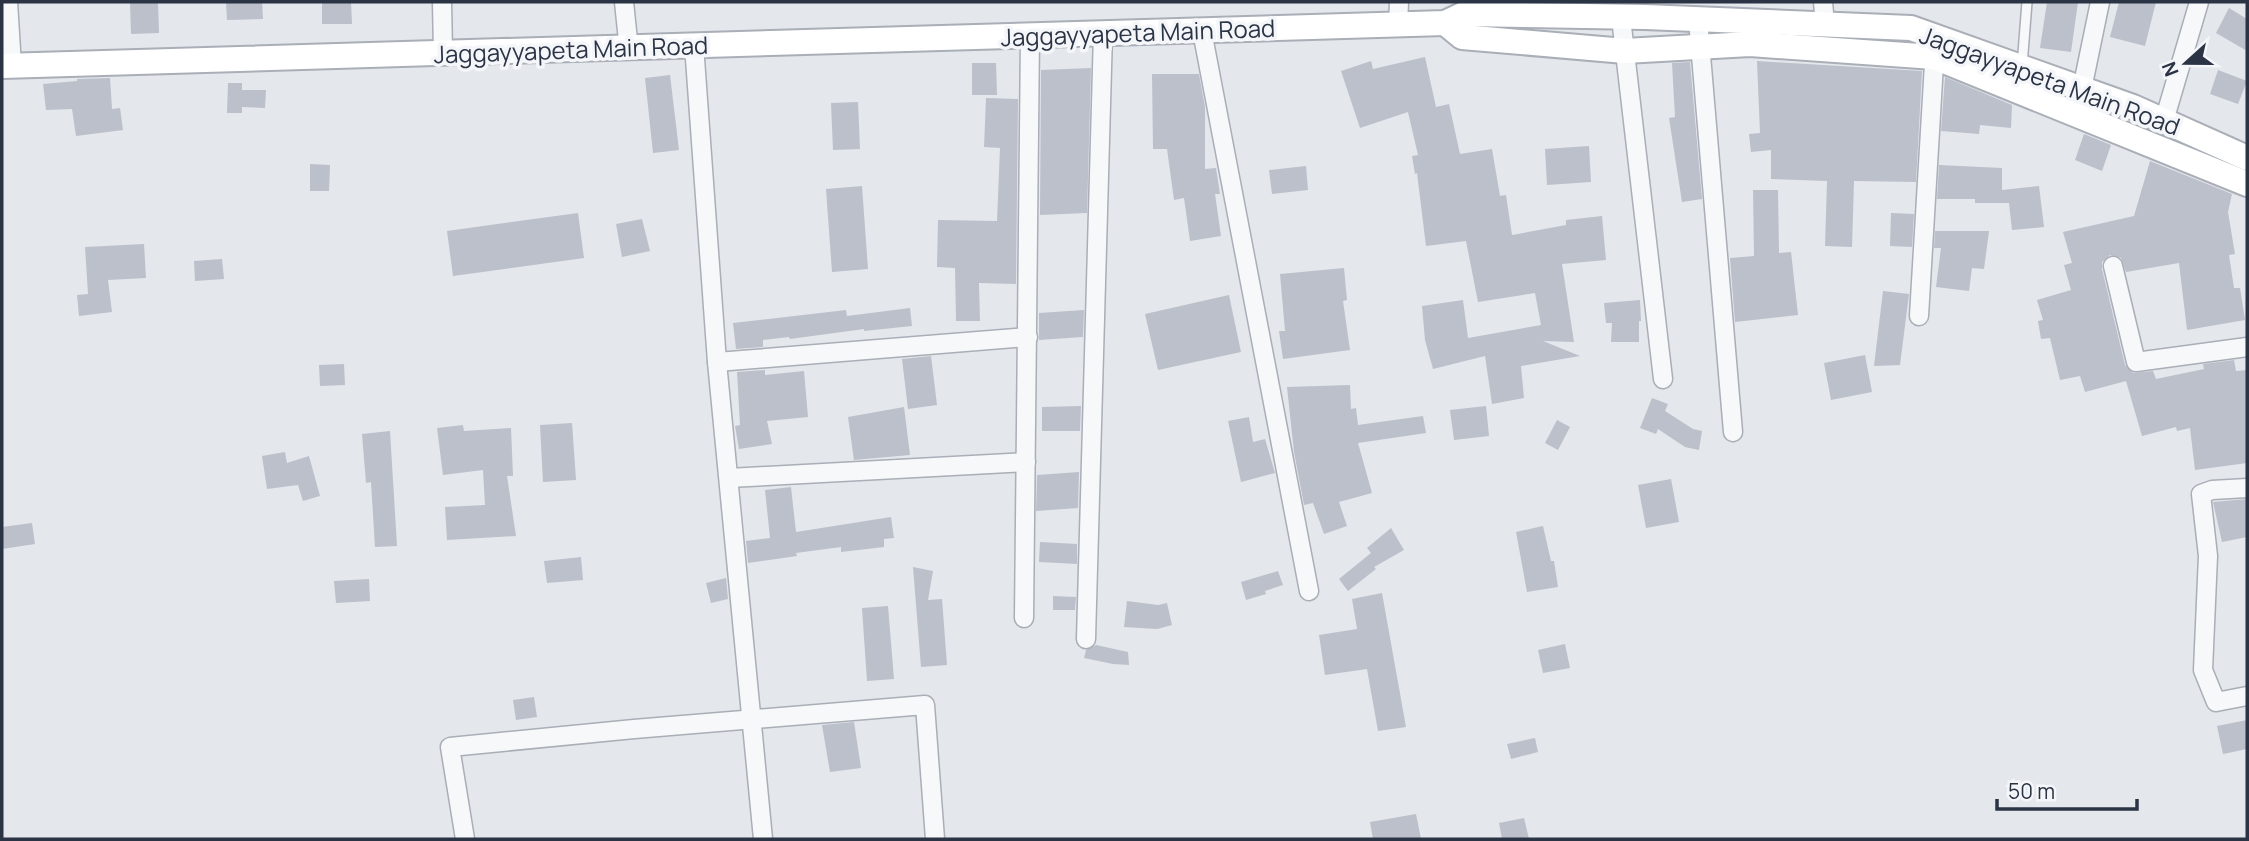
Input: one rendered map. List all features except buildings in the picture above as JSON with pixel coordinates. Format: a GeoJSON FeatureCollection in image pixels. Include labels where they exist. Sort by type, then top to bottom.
{"type":"FeatureCollection","features":[{"type":"Feature","properties":{"kind":"main road","name":"Jaggayyapeta Main Road"},"geometry":{"type":"LineString","coordinates":[[7,66],[1202,31],[1398,13],[1445,23],[1465,14],[1698,20],[1824,13],[1911,28],[1935,47],[2022,68],[2082,89],[2164,121],[2247,158]]}},
{"type":"Feature","properties":{"kind":"main road"},"geometry":{"type":"LineString","coordinates":[[1445,23],[1462,37],[1625,51],[1750,44],[1935,47],[2247,184]]}},
{"type":"Feature","properties":{"kind":"street"},"geometry":{"type":"LineString","coordinates":[[7,66],[8,2]]}},
{"type":"Feature","properties":{"kind":"street"},"geometry":{"type":"LineString","coordinates":[[442,2],[443,53]]}},
{"type":"Feature","properties":{"kind":"street"},"geometry":{"type":"LineString","coordinates":[[624,2],[629,49]]}},
{"type":"Feature","properties":{"kind":"street"},"geometry":{"type":"LineString","coordinates":[[2082,89],[2099,2]]}},
{"type":"Feature","properties":{"kind":"street"},"geometry":{"type":"LineString","coordinates":[[2164,121],[2199,2]]}},
{"type":"Feature","properties":{"kind":"street"},"geometry":{"type":"LineString","coordinates":[[1621,18],[1663,379]]}},
{"type":"Feature","properties":{"kind":"street"},"geometry":{"type":"LineString","coordinates":[[1698,20],[1733,432]]}},
{"type":"Feature","properties":{"kind":"street"},"geometry":{"type":"LineString","coordinates":[[1202,31],[1309,591]]}},
{"type":"Feature","properties":{"kind":"street"},"geometry":{"type":"LineString","coordinates":[[1086,639],[1103,33]]}},
{"type":"Feature","properties":{"kind":"street"},"geometry":{"type":"LineString","coordinates":[[1024,618],[1030,36]]}},
{"type":"Feature","properties":{"kind":"street"},"geometry":{"type":"LineString","coordinates":[[694,45],[718,362],[763,839]]}},
{"type":"Feature","properties":{"kind":"street"},"geometry":{"type":"LineString","coordinates":[[1919,316],[1935,47]]}},
{"type":"Feature","properties":{"kind":"street"},"geometry":{"type":"LineString","coordinates":[[2113,266],[2136,362],[2247,347]]}},
{"type":"Feature","properties":{"kind":"street"},"geometry":{"type":"LineString","coordinates":[[718,362],[1028,337]]}},
{"type":"Feature","properties":{"kind":"street"},"geometry":{"type":"LineString","coordinates":[[729,478],[1027,462]]}},
{"type":"Feature","properties":{"kind":"street"},"geometry":{"type":"LineString","coordinates":[[2247,488],[2212,490],[2201,494],[2208,556],[2203,670],[2216,702],[2247,696]]}},
{"type":"Feature","properties":{"kind":"street"},"geometry":{"type":"LineString","coordinates":[[465,839],[450,747],[925,705],[935,839]]}},
{"type":"Feature","properties":{"kind":"lane"},"geometry":{"type":"LineString","coordinates":[[2022,68],[2026,2]]}}]}
